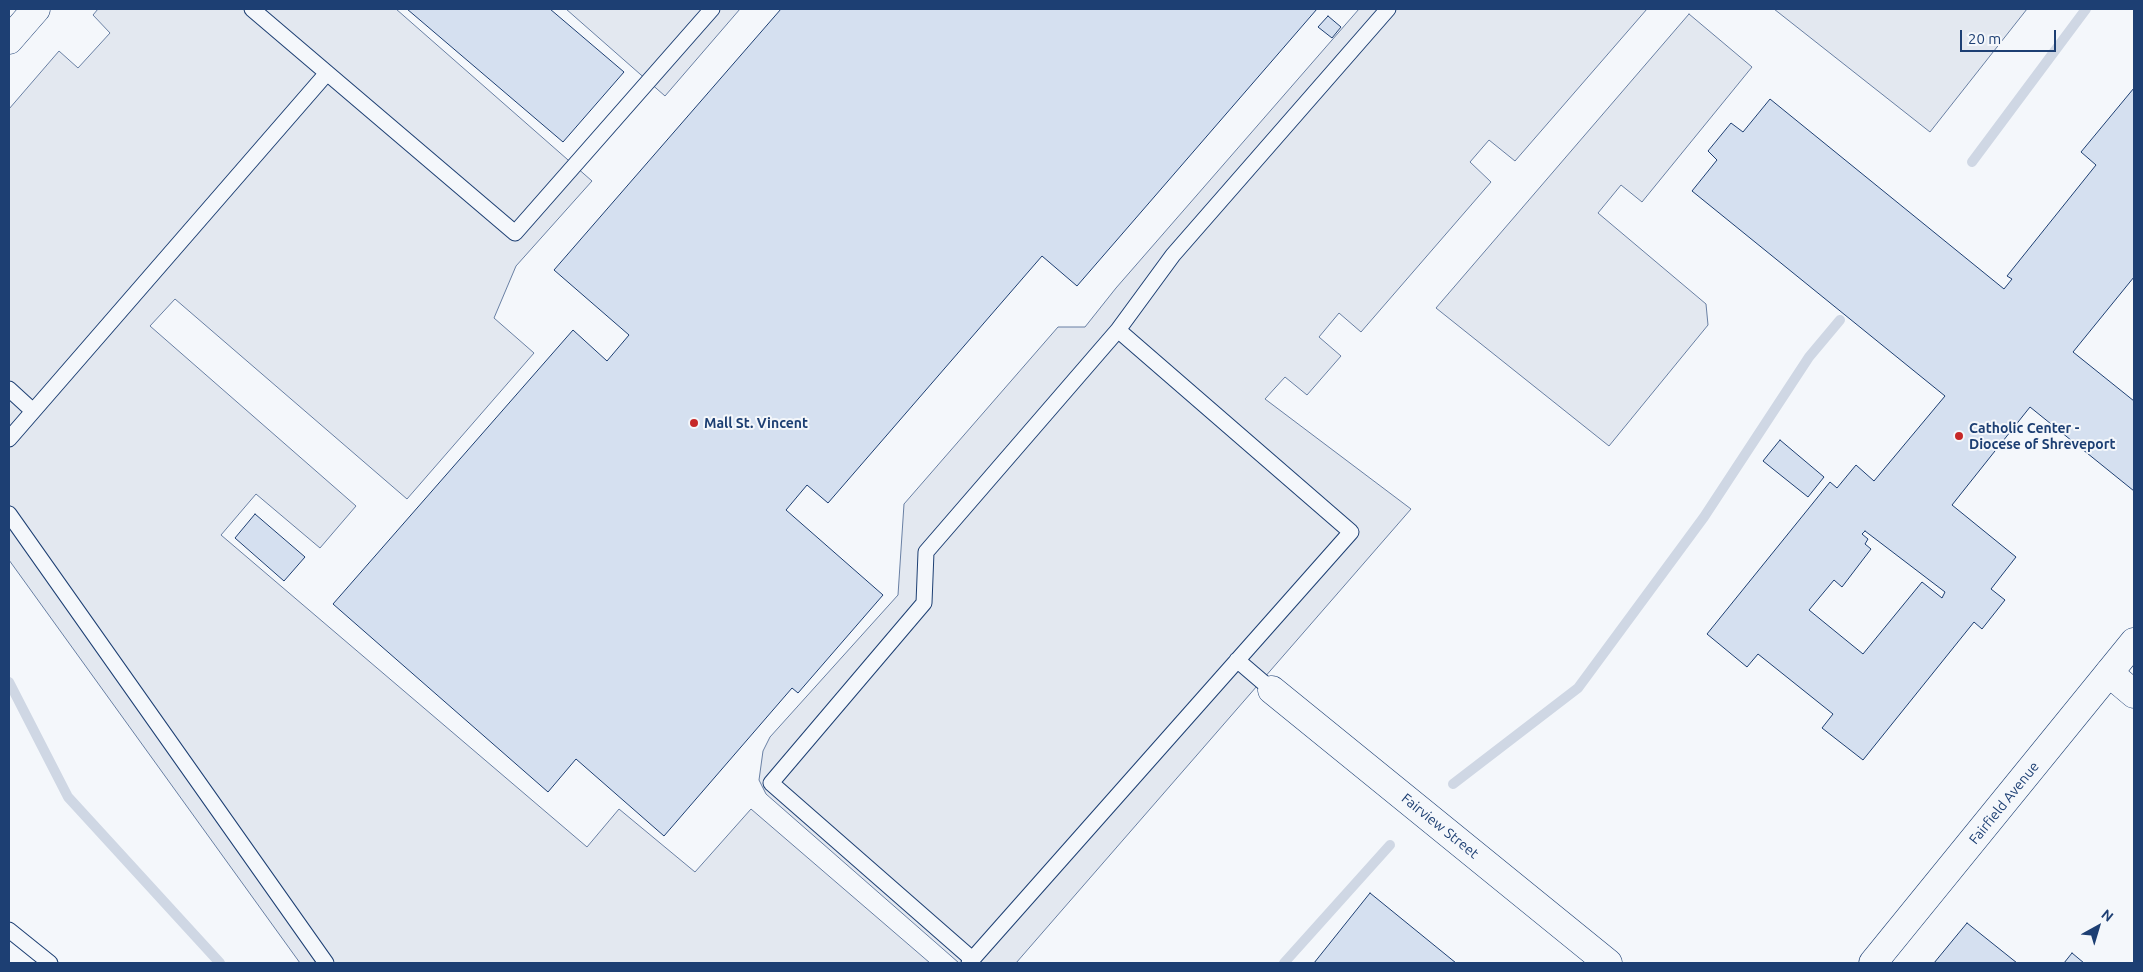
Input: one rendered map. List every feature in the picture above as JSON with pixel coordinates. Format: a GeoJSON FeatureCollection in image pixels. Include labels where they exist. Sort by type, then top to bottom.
{"type":"FeatureCollection","features":[{"type":"Feature","properties":{"kind":"street"},"geometry":{"type":"LineString","coordinates":[[9,40],[36,9]]}},
{"type":"Feature","properties":{"kind":"street","name":"Fairfield Avenue"},"geometry":{"type":"LineString","coordinates":[[1873,963],[2134,642]]}},
{"type":"Feature","properties":{"kind":"street"},"geometry":{"type":"LineString","coordinates":[[2109,673],[2134,694]]}},
{"type":"Feature","properties":{"kind":"street","name":"Fairview Street"},"geometry":{"type":"LineString","coordinates":[[1272,690],[1608,963]]}},
{"type":"Feature","properties":{"kind":"lane"},"geometry":{"type":"LineString","coordinates":[[252,9],[515,233],[712,9]]}},
{"type":"Feature","properties":{"kind":"lane"},"geometry":{"type":"LineString","coordinates":[[1118,330],[1351,532],[970,961],[771,783],[924,603],[926,552],[1118,330],[1173,255],[1388,9]]}},
{"type":"Feature","properties":{"kind":"lane"},"geometry":{"type":"LineString","coordinates":[[9,439],[327,73]]}},
{"type":"Feature","properties":{"kind":"lane"},"geometry":{"type":"LineString","coordinates":[[9,389],[33,410]]}},
{"type":"Feature","properties":{"kind":"lane"},"geometry":{"type":"LineString","coordinates":[[9,514],[326,963]]}},
{"type":"Feature","properties":{"kind":"lane"},"geometry":{"type":"LineString","coordinates":[[1237,660],[1272,690]]}},
{"type":"Feature","properties":{"kind":"lane"},"geometry":{"type":"LineString","coordinates":[[9,930],[50,963]]}},
{"type":"Feature","properties":{"kind":"shaded area"},"geometry":{"type":"Polygon","coordinates":[[[98,9],[396,9],[592,181],[516,266],[494,318],[534,353],[407,499],[175,299],[150,326],[356,506],[320,548],[256,494],[221,535],[587,847],[619,809],[695,872],[751,809],[930,963],[300,963],[9,560],[9,109],[59,51],[78,68],[110,33],[93,15],[98,9]]]}},
{"type":"Feature","properties":{"kind":"shaded area"},"geometry":{"type":"Polygon","coordinates":[[[566,9],[740,9],[665,96],[566,9]]]}},
{"type":"Feature","properties":{"kind":"shaded area"},"geometry":{"type":"Polygon","coordinates":[[[1359,9],[1647,9],[1515,161],[1489,140],[1470,162],[1491,182],[1361,332],[1339,313],[1319,337],[1341,356],[1307,395],[1285,377],[1265,399],[1411,509],[1016,963],[959,963],[766,794],[759,780],[763,751],[770,737],[898,595],[904,504],[1058,327],[1085,327],[1116,288],[1359,9]]]}},
{"type":"Feature","properties":{"kind":"shaded area"},"geometry":{"type":"Polygon","coordinates":[[[1774,9],[2027,9],[1930,132],[1774,9]]]}},
{"type":"Feature","properties":{"kind":"shaded area"},"geometry":{"type":"Polygon","coordinates":[[[1689,14],[1752,67],[1642,202],[1621,185],[1598,213],[1706,304],[1708,325],[1609,446],[1436,308],[1689,14]]]}},
{"type":"Feature","properties":{"kind":"building"},"geometry":{"type":"Polygon","coordinates":[[[407,9],[550,9],[624,72],[563,142],[407,9]]]}},
{"type":"Feature","properties":{"kind":"building","name":"Mall St. Vincent"},"geometry":{"type":"Polygon","coordinates":[[[781,9],[1317,9],[1077,286],[1042,256],[828,503],[807,485],[786,510],[883,595],[798,693],[792,688],[664,836],[576,759],[548,792],[333,604],[573,330],[607,361],[629,335],[554,270],[781,9]]]}},
{"type":"Feature","properties":{"kind":"building"},"geometry":{"type":"Polygon","coordinates":[[[1328,16],[1341,27],[1332,38],[1318,27],[1328,16]]]}},
{"type":"Feature","properties":{"kind":"building","name":"Catholic Center - Diocese of Shreveport"},"geometry":{"type":"Polygon","coordinates":[[[2134,88],[2134,277],[2073,352],[2134,401],[2134,491],[2030,407],[1952,505],[2016,557],[1991,589],[2005,600],[1982,629],[1974,622],[1863,760],[1822,728],[1833,714],[1758,654],[1747,667],[1707,634],[1830,482],[1837,488],[1856,465],[1874,481],[1945,396],[1692,191],[1717,160],[1708,151],[1731,123],[1743,132],[1770,99],[2004,289],[2012,279],[2007,276],[2096,165],[2081,152],[2134,88]],[[1865,531],[1862,534],[1868,539],[1865,544],[1871,549],[1842,587],[1834,580],[1809,610],[1863,654],[1922,582],[1942,598],[1945,592],[1865,531]]]}},
{"type":"Feature","properties":{"kind":"building"},"geometry":{"type":"Polygon","coordinates":[[[1780,440],[1824,477],[1808,497],[1763,461],[1780,440]]]}},
{"type":"Feature","properties":{"kind":"building"},"geometry":{"type":"Polygon","coordinates":[[[255,514],[305,557],[284,581],[235,538],[255,514]]]}},
{"type":"Feature","properties":{"kind":"building"},"geometry":{"type":"Polygon","coordinates":[[[1370,893],[1456,963],[1314,963],[1370,893]]]}},
{"type":"Feature","properties":{"kind":"building"},"geometry":{"type":"Polygon","coordinates":[[[1967,923],[2017,963],[1934,963],[1967,923]]]}},
{"type":"Feature","properties":{"kind":"building"},"geometry":{"type":"Polygon","coordinates":[[[2072,953],[2084,963],[2064,963],[2072,953]]]}},
{"type":"Feature","properties":{"kind":"waterway"},"geometry":{"type":"LineString","coordinates":[[1972,162],[2086,9]]}},
{"type":"Feature","properties":{"kind":"waterway"},"geometry":{"type":"LineString","coordinates":[[1453,784],[1578,688],[1704,517],[1809,357],[1840,320]]}},
{"type":"Feature","properties":{"kind":"waterway"},"geometry":{"type":"LineString","coordinates":[[9,682],[68,797],[220,963]]}},
{"type":"Feature","properties":{"kind":"waterway"},"geometry":{"type":"LineString","coordinates":[[1284,963],[1390,845]]}},
{"type":"Feature","properties":{"kind":"place","name":"Mall St. Vincent"},"geometry":{"type":"Point","coordinates":[694,423]}},
{"type":"Feature","properties":{"kind":"place","name":"Catholic Center - Diocese of Shreveport"},"geometry":{"type":"Point","coordinates":[1959,436]}}]}
